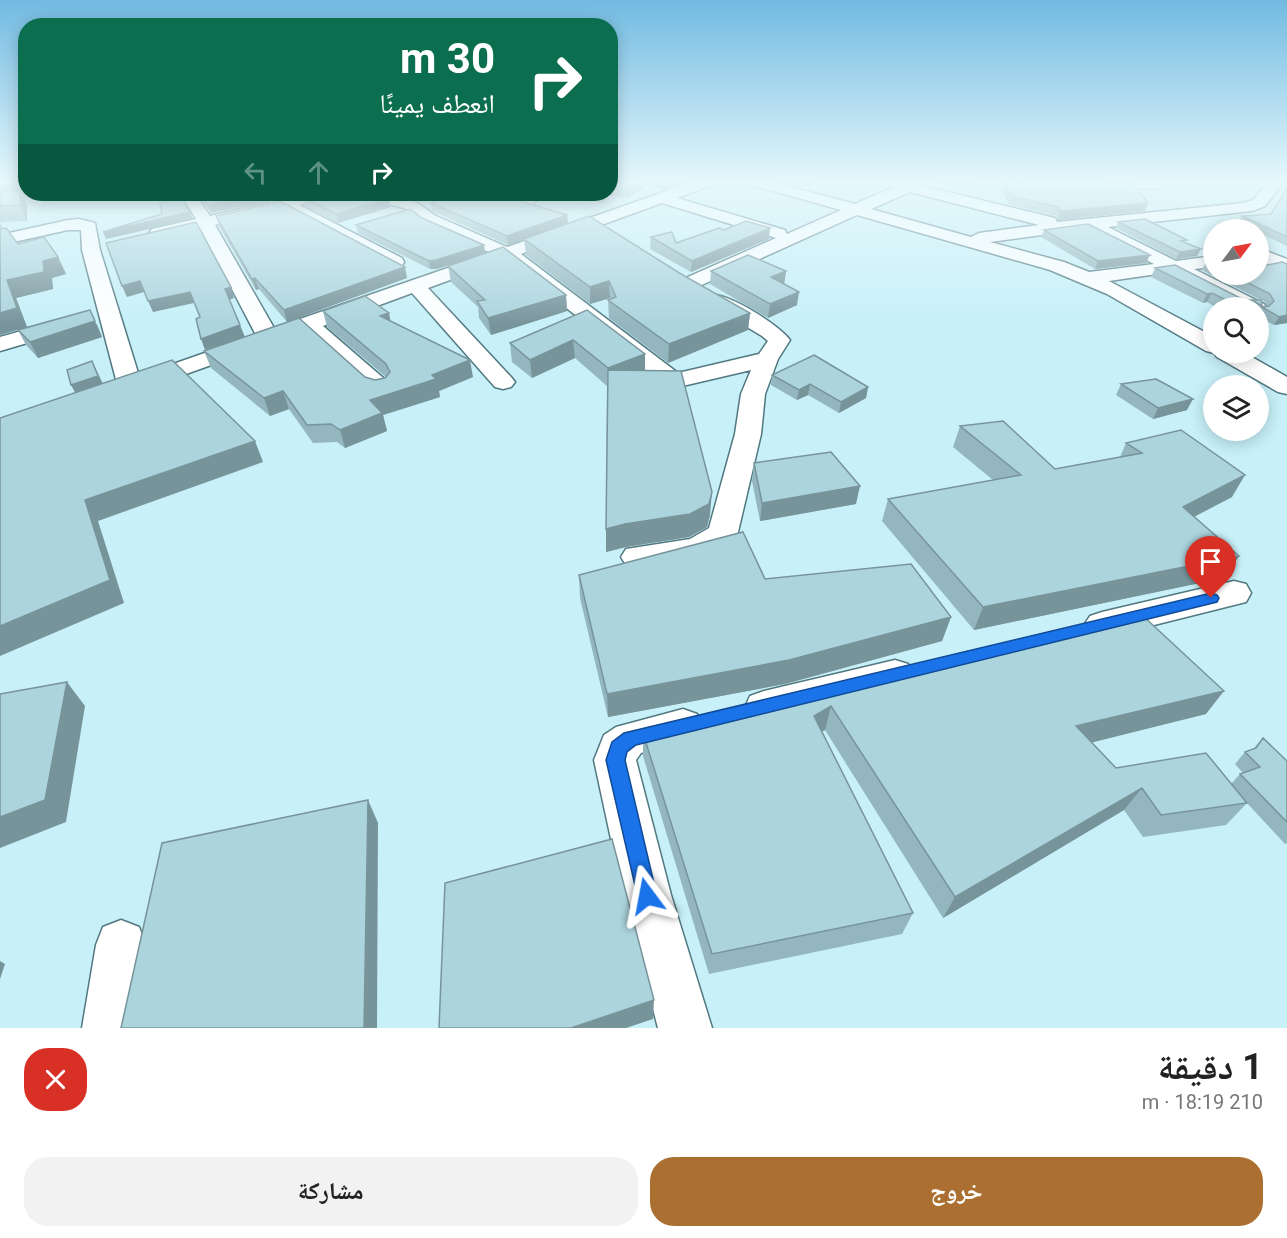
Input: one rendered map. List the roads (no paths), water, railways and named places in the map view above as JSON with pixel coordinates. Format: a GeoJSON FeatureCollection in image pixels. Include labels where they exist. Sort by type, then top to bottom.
{"type":"FeatureCollection","features":[{"type":"Feature","properties":{"kind":"street"},"geometry":{"type":"LineString","coordinates":[[0,240],[54,229]]}},
{"type":"Feature","properties":{"kind":"street"},"geometry":{"type":"LineString","coordinates":[[90,229],[97,248],[109,312],[130,387]]}},
{"type":"Feature","properties":{"kind":"street"},"geometry":{"type":"LineString","coordinates":[[137,238],[173,229]]}},
{"type":"Feature","properties":{"kind":"street"},"geometry":{"type":"LineString","coordinates":[[209,229],[269,338]]}},
{"type":"Feature","properties":{"kind":"street"},"geometry":{"type":"LineString","coordinates":[[332,229],[423,283],[503,382]]}},
{"type":"Feature","properties":{"kind":"street"},"geometry":{"type":"LineString","coordinates":[[336,231],[342,229]]}},
{"type":"Feature","properties":{"kind":"street"},"geometry":{"type":"LineString","coordinates":[[451,229],[507,253],[528,267],[605,330],[674,381],[767,358]]}},
{"type":"Feature","properties":{"kind":"street"},"geometry":{"type":"LineString","coordinates":[[108,395],[507,253],[559,229]]}},
{"type":"Feature","properties":{"kind":"street"},"geometry":{"type":"LineString","coordinates":[[599,229],[613,236]]}},
{"type":"Feature","properties":{"kind":"street"},"geometry":{"type":"LineString","coordinates":[[769,229],[793,238]]}},
{"type":"Feature","properties":{"kind":"street"},"geometry":{"type":"LineString","coordinates":[[637,557],[707,546],[718,540],[723,532],[748,434],[753,394],[767,358],[779,339],[679,278],[793,238],[812,229]]}},
{"type":"Feature","properties":{"kind":"street"},"geometry":{"type":"LineString","coordinates":[[927,229],[1057,266],[1089,278],[1203,340]]}},
{"type":"Feature","properties":{"kind":"street"},"geometry":{"type":"LineString","coordinates":[[967,240],[1045,229]]}},
{"type":"Feature","properties":{"kind":"street"},"geometry":{"type":"LineString","coordinates":[[1099,229],[1235,297]]}},
{"type":"Feature","properties":{"kind":"street"},"geometry":{"type":"LineString","coordinates":[[1269,258],[1287,266]]}},
{"type":"Feature","properties":{"kind":"street"},"geometry":{"type":"LineString","coordinates":[[1089,278],[1203,263]]}},
{"type":"Feature","properties":{"kind":"street"},"geometry":{"type":"LineString","coordinates":[[0,344],[109,312]]}},
{"type":"Feature","properties":{"kind":"street"},"geometry":{"type":"LineString","coordinates":[[308,324],[380,388]]}},
{"type":"Feature","properties":{"kind":"street"},"geometry":{"type":"LineString","coordinates":[[1244,363],[1287,387]]}},
{"type":"Feature","properties":{"kind":"street"},"geometry":{"type":"LineString","coordinates":[[1072,632],[1234,593]]}},
{"type":"Feature","properties":{"kind":"street"},"geometry":{"type":"LineString","coordinates":[[685,1028],[647,896],[615,760],[618,748],[630,739],[933,666]]}},
{"type":"Feature","properties":{"kind":"street"},"geometry":{"type":"LineString","coordinates":[[109,1028],[121,945]]}}]}
